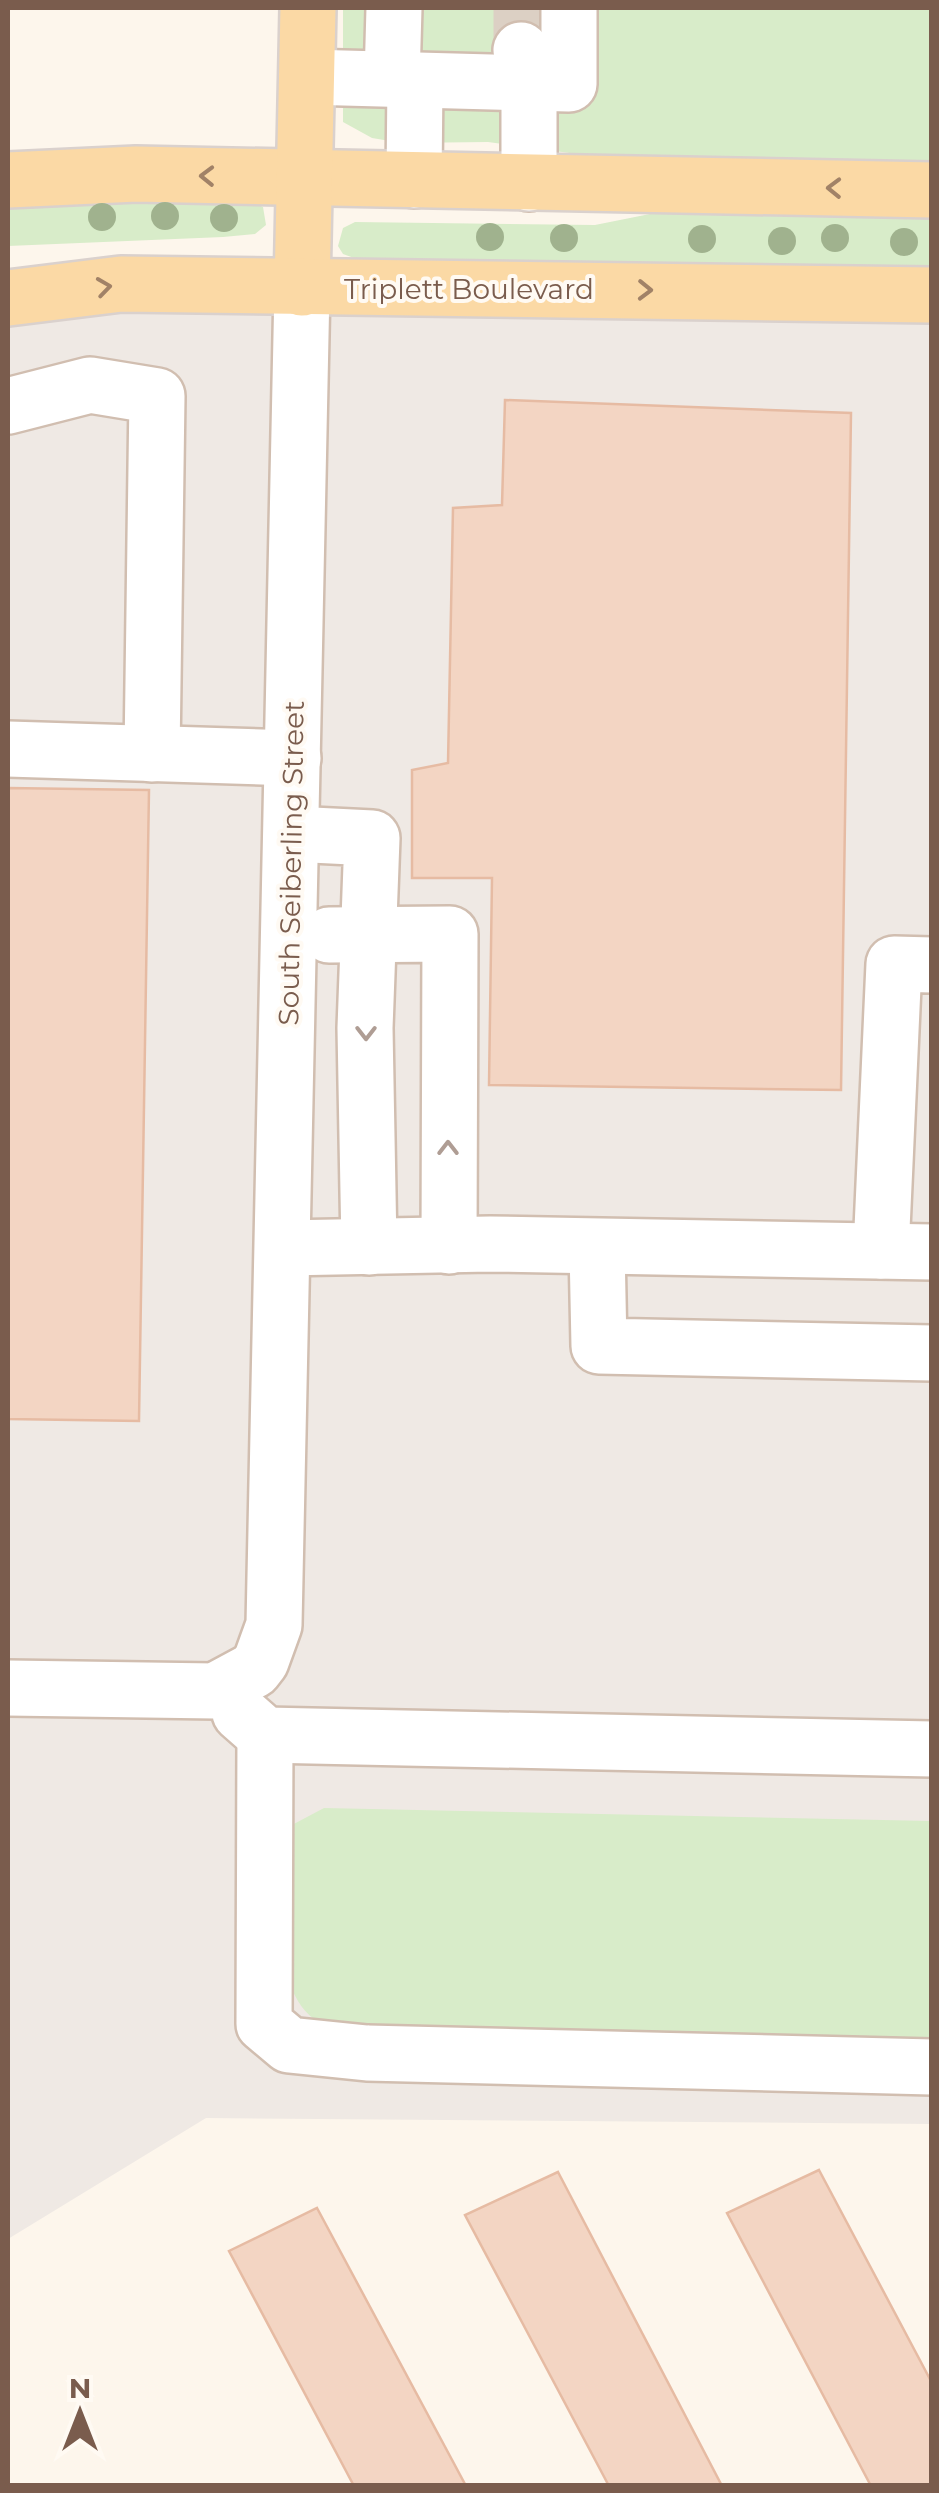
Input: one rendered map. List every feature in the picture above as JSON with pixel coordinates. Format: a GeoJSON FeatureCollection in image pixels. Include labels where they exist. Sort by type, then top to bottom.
{"type":"FeatureCollection","features":[{"type":"Feature","properties":{"kind":"main road","name":"South Seiberling Street"},"geometry":{"type":"LineString","coordinates":[[302,288],[308,8]]}},
{"type":"Feature","properties":{"kind":"main road"},"geometry":{"type":"LineString","coordinates":[[8,180],[79,174],[932,190]]}},
{"type":"Feature","properties":{"kind":"main road","name":"Triplett Boulevard"},"geometry":{"type":"LineString","coordinates":[[8,298],[121,284],[932,296]]}},
{"type":"Feature","properties":{"kind":"street"},"geometry":{"type":"LineString","coordinates":[[394,8],[414,180]]}},
{"type":"Feature","properties":{"kind":"street"},"geometry":{"type":"LineString","coordinates":[[306,77],[404,80],[525,66],[569,84],[569,8]]}},
{"type":"Feature","properties":{"kind":"street"},"geometry":{"type":"LineString","coordinates":[[525,66],[528,183]]}},
{"type":"Feature","properties":{"kind":"street","name":"South Seiberling Street"},"geometry":{"type":"LineString","coordinates":[[215,1691],[254,1670],[274,1625],[302,288]]}},
{"type":"Feature","properties":{"kind":"street"},"geometry":{"type":"LineString","coordinates":[[8,406],[90,385],[157,396],[152,754]]}},
{"type":"Feature","properties":{"kind":"street"},"geometry":{"type":"LineString","coordinates":[[8,749],[293,758]]}},
{"type":"Feature","properties":{"kind":"street"},"geometry":{"type":"LineString","coordinates":[[292,834],[372,838],[365,1028],[369,1247]]}},
{"type":"Feature","properties":{"kind":"street"},"geometry":{"type":"LineString","coordinates":[[290,934],[450,934],[449,1246]]}},
{"type":"Feature","properties":{"kind":"street"},"geometry":{"type":"LineString","coordinates":[[284,1248],[906,1251],[894,964],[932,965]]}},
{"type":"Feature","properties":{"kind":"street"},"geometry":{"type":"LineString","coordinates":[[286,1136],[368,1138]]}},
{"type":"Feature","properties":{"kind":"street"},"geometry":{"type":"LineString","coordinates":[[596,1248],[600,1346],[932,1353]]}},
{"type":"Feature","properties":{"kind":"street"},"geometry":{"type":"LineString","coordinates":[[8,1688],[215,1691],[266,1735],[932,1749]]}},
{"type":"Feature","properties":{"kind":"street"},"geometry":{"type":"LineString","coordinates":[[266,1735],[264,2024],[289,2044],[367,2054],[932,2067]]}},
{"type":"Feature","properties":{"kind":"shaded area"},"geometry":{"type":"Polygon","coordinates":[[[931,295],[931,2124],[206,2118],[8,2239],[8,298],[931,295]]]}},
{"type":"Feature","properties":{"kind":"green space"},"geometry":{"type":"Polygon","coordinates":[[[343,8],[931,8],[931,165],[629,161],[488,142],[402,143],[372,138],[343,122],[343,8]]]}},
{"type":"Feature","properties":{"kind":"green space"},"geometry":{"type":"Polygon","coordinates":[[[91,198],[252,202],[263,207],[266,225],[255,234],[223,237],[8,246],[8,203],[91,198]]]}},
{"type":"Feature","properties":{"kind":"green space"},"geometry":{"type":"Polygon","coordinates":[[[680,208],[931,211],[931,268],[354,258],[343,254],[338,246],[343,228],[355,222],[595,225],[680,208]]]}},
{"type":"Feature","properties":{"kind":"green space"},"geometry":{"type":"Polygon","coordinates":[[[324,1808],[931,1821],[931,2051],[356,2040],[314,2019],[299,2002],[284,1956],[283,1901],[290,1826],[324,1808]]]}},
{"type":"Feature","properties":{"kind":"building"},"geometry":{"type":"Polygon","coordinates":[[[505,400],[851,413],[841,1090],[489,1085],[492,878],[412,878],[412,770],[448,763],[453,508],[502,505],[505,400]]]}},
{"type":"Feature","properties":{"kind":"building"},"geometry":{"type":"Polygon","coordinates":[[[8,788],[149,790],[139,1421],[8,1419],[8,788]]]}},
{"type":"Feature","properties":{"kind":"building"},"geometry":{"type":"Polygon","coordinates":[[[819,2170],[932,2383],[932,2486],[871,2486],[727,2213],[819,2170]]]}},
{"type":"Feature","properties":{"kind":"building"},"geometry":{"type":"Polygon","coordinates":[[[558,2172],[722,2486],[609,2486],[465,2215],[558,2172]]]}},
{"type":"Feature","properties":{"kind":"building"},"geometry":{"type":"Polygon","coordinates":[[[317,2208],[466,2486],[354,2486],[229,2251],[317,2208]]]}},
{"type":"Feature","properties":{"kind":"tunnel"},"geometry":{"type":"LineString","coordinates":[[521,8],[521,50]]}}]}
